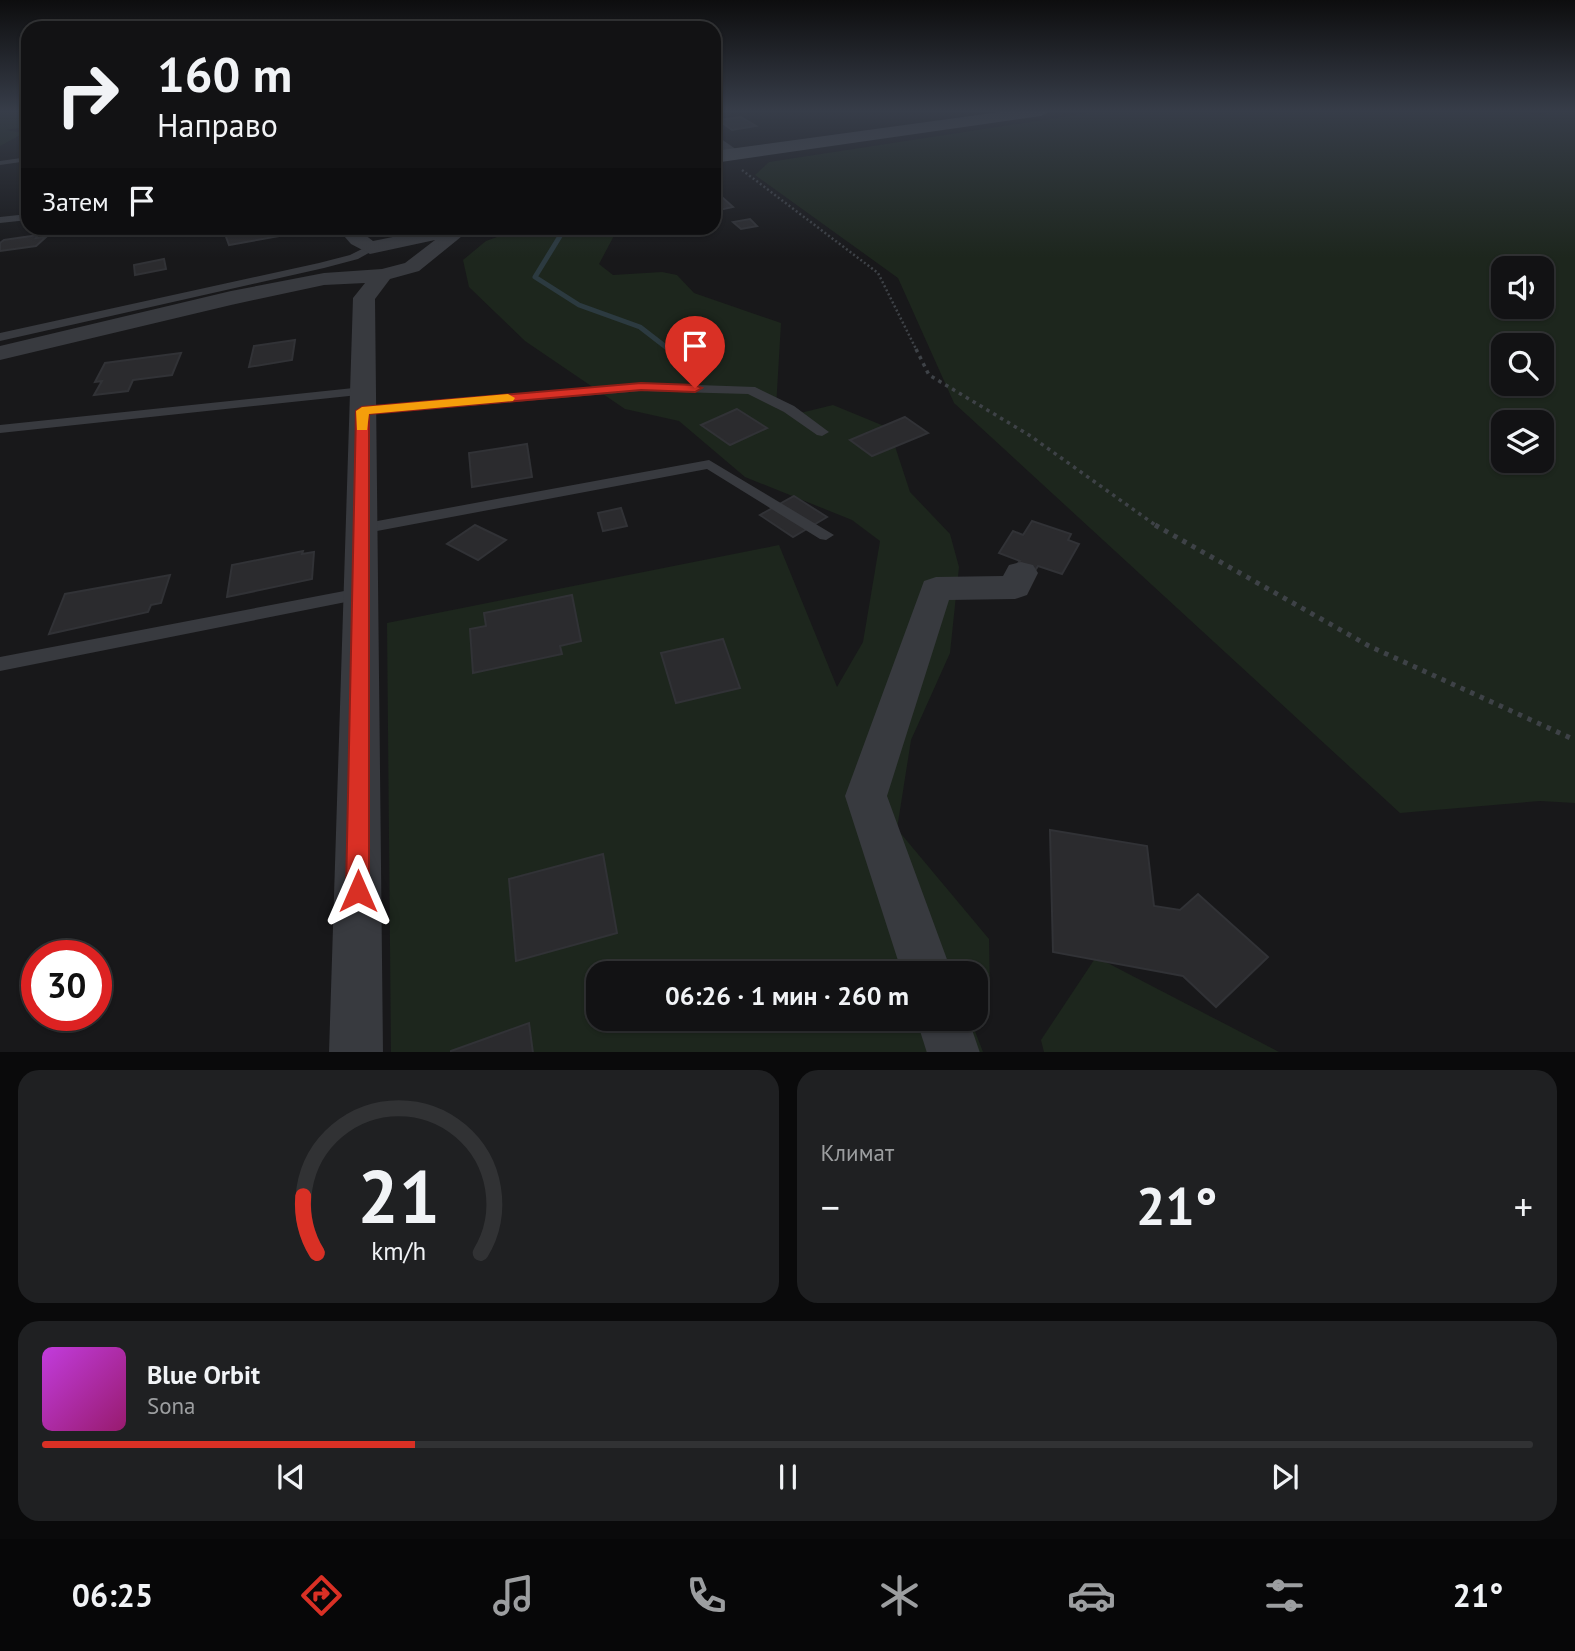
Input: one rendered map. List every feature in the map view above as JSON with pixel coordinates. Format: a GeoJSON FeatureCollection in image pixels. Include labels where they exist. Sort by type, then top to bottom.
{"type":"FeatureCollection","features":[{"type":"Feature","properties":{"kind":"street"},"geometry":{"type":"LineString","coordinates":[[353,235],[377,261],[419,264],[454,235]]}},
{"type":"Feature","properties":{"kind":"street"},"geometry":{"type":"LineString","coordinates":[[0,353],[324,279],[445,235]]}},
{"type":"Feature","properties":{"kind":"street"},"geometry":{"type":"LineString","coordinates":[[356,1052],[364,298],[377,261]]}},
{"type":"Feature","properties":{"kind":"street"},"geometry":{"type":"LineString","coordinates":[[923,961],[866,796],[936,589],[1015,587],[1021,573]]}},
{"type":"Feature","properties":{"kind":"street"},"geometry":{"type":"LineString","coordinates":[[947,1031],[954,1052]]}},
{"type":"Feature","properties":{"kind":"lane"},"geometry":{"type":"LineString","coordinates":[[0,163],[20,160]]}},
{"type":"Feature","properties":{"kind":"lane"},"geometry":{"type":"LineString","coordinates":[[0,220],[21,218]]}},
{"type":"Feature","properties":{"kind":"lane"},"geometry":{"type":"LineString","coordinates":[[0,337],[354,257],[377,261]]}},
{"type":"Feature","properties":{"kind":"lane"},"geometry":{"type":"LineString","coordinates":[[0,429],[363,401],[641,387],[750,390],[789,409],[822,432]]}},
{"type":"Feature","properties":{"kind":"lane"},"geometry":{"type":"LineString","coordinates":[[361,529],[709,464],[826,535]]}},
{"type":"Feature","properties":{"kind":"lane"},"geometry":{"type":"LineString","coordinates":[[0,664],[360,594]]}},
{"type":"Feature","properties":{"kind":"path"},"geometry":{"type":"LineString","coordinates":[[737,160],[744,174],[878,273],[929,375],[1029,435],[1171,536],[1369,646],[1575,740]]}},
{"type":"Feature","properties":{"kind":"shaded area"},"geometry":{"type":"Polygon","coordinates":[[[781,160],[1575,160],[1575,803],[1540,801],[1400,813],[954,403],[898,278],[755,175],[769,162],[781,160]]]}},
{"type":"Feature","properties":{"kind":"shaded area"},"geometry":{"type":"Polygon","coordinates":[[[503,235],[614,235],[599,264],[613,275],[662,272],[677,275],[694,293],[781,323],[776,408],[792,415],[833,405],[889,428],[910,492],[950,534],[959,567],[950,653],[911,740],[897,829],[989,939],[988,1000],[988,961],[586,961],[586,1031],[975,1031],[983,1052],[391,1052],[387,623],[779,545],[837,687],[863,642],[880,541],[852,520],[745,477],[679,421],[625,409],[525,341],[469,287],[463,260],[486,241],[503,235]]]}},
{"type":"Feature","properties":{"kind":"shaded area"},"geometry":{"type":"Polygon","coordinates":[[[1096,957],[1279,1052],[1044,1052],[1041,1040],[1096,957]]]}},
{"type":"Feature","properties":{"kind":"building"},"geometry":{"type":"Polygon","coordinates":[[[723,198],[733,207],[721,210],[723,198]]]}},
{"type":"Feature","properties":{"kind":"building"},"geometry":{"type":"Polygon","coordinates":[[[750,219],[757,226],[741,229],[733,222],[750,219]]]}},
{"type":"Feature","properties":{"kind":"building"},"geometry":{"type":"Polygon","coordinates":[[[38,235],[36,238],[46,237],[36,246],[0,251],[0,243],[4,240],[38,235]]]}},
{"type":"Feature","properties":{"kind":"building"},"geometry":{"type":"Polygon","coordinates":[[[225,235],[285,235],[229,245],[225,235]]]}},
{"type":"Feature","properties":{"kind":"building"},"geometry":{"type":"Polygon","coordinates":[[[164,259],[166,269],[135,275],[134,265],[164,259]]]}},
{"type":"Feature","properties":{"kind":"building"},"geometry":{"type":"Polygon","coordinates":[[[295,340],[292,360],[249,367],[254,346],[295,340]]]}},
{"type":"Feature","properties":{"kind":"building"},"geometry":{"type":"Polygon","coordinates":[[[181,353],[172,375],[133,380],[128,391],[94,395],[102,381],[95,382],[105,363],[181,353]]]}},
{"type":"Feature","properties":{"kind":"building"},"geometry":{"type":"Polygon","coordinates":[[[737,409],[767,428],[730,445],[701,425],[737,409]]]}},
{"type":"Feature","properties":{"kind":"building"},"geometry":{"type":"Polygon","coordinates":[[[905,417],[928,433],[872,456],[850,440],[905,417]]]}},
{"type":"Feature","properties":{"kind":"building"},"geometry":{"type":"Polygon","coordinates":[[[527,444],[532,477],[472,487],[469,453],[527,444]]]}},
{"type":"Feature","properties":{"kind":"building"},"geometry":{"type":"Polygon","coordinates":[[[794,496],[827,517],[793,537],[760,515],[794,496]]]}},
{"type":"Feature","properties":{"kind":"building"},"geometry":{"type":"Polygon","coordinates":[[[621,508],[627,526],[603,531],[598,513],[621,508]]]}},
{"type":"Feature","properties":{"kind":"building"},"geometry":{"type":"Polygon","coordinates":[[[1032,521],[1071,534],[1068,540],[1079,544],[1062,574],[1038,566],[1033,574],[1015,567],[1020,561],[999,553],[1013,531],[1023,535],[1032,521]]]}},
{"type":"Feature","properties":{"kind":"building"},"geometry":{"type":"Polygon","coordinates":[[[475,525],[506,540],[478,560],[447,544],[475,525]]]}},
{"type":"Feature","properties":{"kind":"building"},"geometry":{"type":"Polygon","coordinates":[[[303,551],[302,554],[314,552],[312,579],[227,597],[232,565],[303,551]]]}},
{"type":"Feature","properties":{"kind":"building"},"geometry":{"type":"Polygon","coordinates":[[[170,575],[161,603],[151,605],[148,612],[49,634],[65,594],[170,575]]]}},
{"type":"Feature","properties":{"kind":"building"},"geometry":{"type":"Polygon","coordinates":[[[572,595],[581,641],[560,646],[562,654],[473,673],[470,629],[486,626],[484,613],[572,595]]]}},
{"type":"Feature","properties":{"kind":"building"},"geometry":{"type":"Polygon","coordinates":[[[723,639],[740,688],[676,703],[661,653],[723,639]]]}},
{"type":"Feature","properties":{"kind":"building"},"geometry":{"type":"Polygon","coordinates":[[[1050,830],[1147,846],[1154,906],[1180,910],[1198,894],[1268,957],[1216,1007],[1183,976],[1053,952],[1050,830]]]}},
{"type":"Feature","properties":{"kind":"building"},"geometry":{"type":"Polygon","coordinates":[[[603,854],[617,933],[516,961],[509,879],[603,854]]]}},
{"type":"Feature","properties":{"kind":"building"},"geometry":{"type":"Polygon","coordinates":[[[529,1023],[533,1052],[451,1051],[529,1023]]]}},
{"type":"Feature","properties":{"kind":"waterway"},"geometry":{"type":"LineString","coordinates":[[561,235],[535,277],[579,305],[640,327],[671,351]]}},
{"type":"Feature","properties":{"kind":"waterway"},"geometry":{"type":"LineString","coordinates":[[669,349],[694,368]]}},
{"type":"Feature","properties":{"kind":"slow traffic"},"geometry":{"type":"LineString","coordinates":[[362,427],[362,411],[508,398]]}},
{"type":"Feature","properties":{"kind":"route"},"geometry":{"type":"LineString","coordinates":[[358,891],[362,411],[641,387],[695,388]]}}]}
